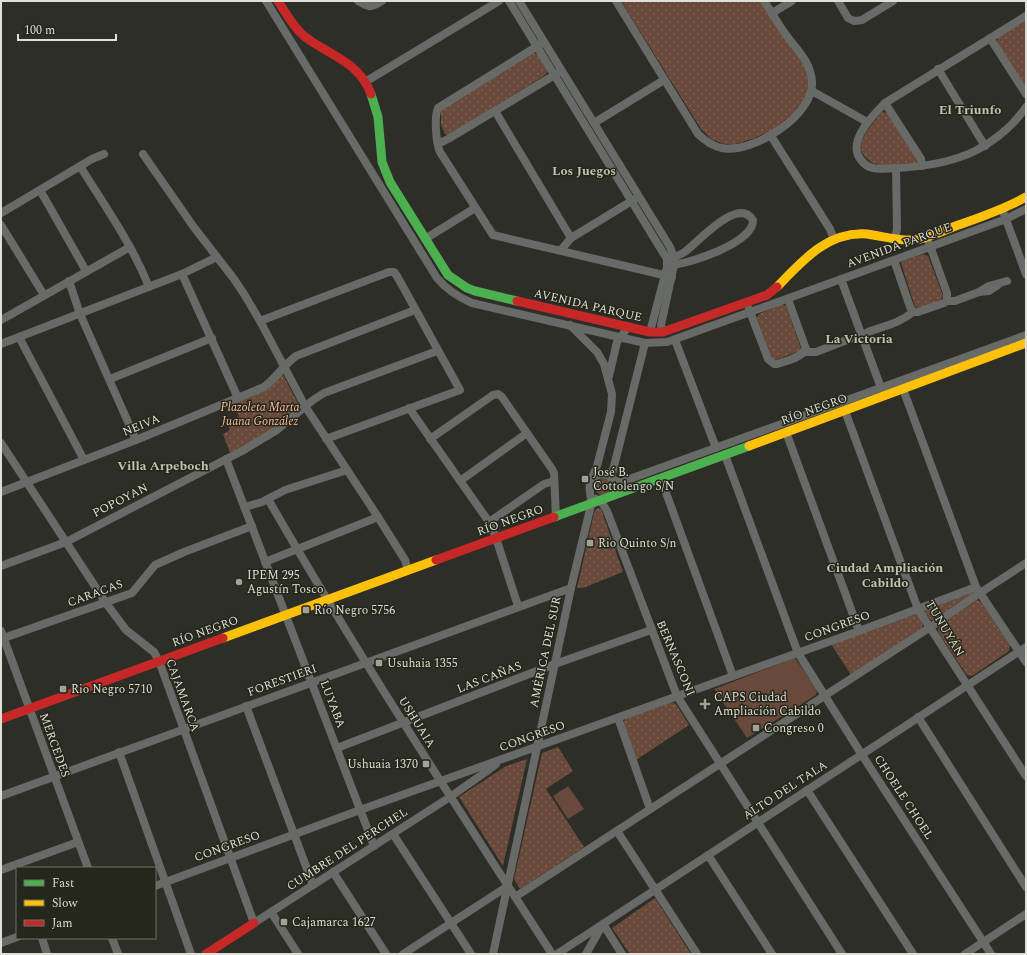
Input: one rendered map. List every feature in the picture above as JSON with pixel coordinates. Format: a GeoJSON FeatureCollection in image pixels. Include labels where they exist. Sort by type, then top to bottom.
{"type":"FeatureCollection","features":[{"type":"Feature","properties":{"kind":"street","name":"AVENIDA PARQUE"},"geometry":{"type":"LineString","coordinates":[[266,1],[437,278],[443,286],[461,299],[472,303],[569,324],[645,343],[661,343],[675,340],[1006,219],[1026,209]]}},
{"type":"Feature","properties":{"kind":"street","name":"AVENIDA PARQUE"},"geometry":{"type":"LineString","coordinates":[[278,1],[292,23],[303,35],[317,46],[344,60],[352,66],[365,82],[372,97],[378,117],[380,151],[384,171],[448,274],[467,288],[650,332],[663,332],[771,292],[807,255],[820,246],[834,240],[845,236],[862,234],[913,240],[1002,210],[1026,197]]}},
{"type":"Feature","properties":{"kind":"street"},"geometry":{"type":"LineString","coordinates":[[358,1],[366,6],[372,6],[382,1]]}},
{"type":"Feature","properties":{"kind":"street"},"geometry":{"type":"LineString","coordinates":[[365,82],[499,1]]}},
{"type":"Feature","properties":{"kind":"street"},"geometry":{"type":"LineString","coordinates":[[509,1],[540,44],[558,73],[631,202],[670,262]]}},
{"type":"Feature","properties":{"kind":"street"},"geometry":{"type":"LineString","coordinates":[[519,1],[540,44]]}},
{"type":"Feature","properties":{"kind":"street"},"geometry":{"type":"LineString","coordinates":[[616,1],[698,134],[709,143],[723,148],[750,145],[771,136],[801,110],[810,97],[812,91],[812,76],[807,63],[764,1]]}},
{"type":"Feature","properties":{"kind":"street"},"geometry":{"type":"LineString","coordinates":[[772,13],[792,1]]}},
{"type":"Feature","properties":{"kind":"street"},"geometry":{"type":"LineString","coordinates":[[838,1],[848,18],[854,21],[862,20],[893,1]]}},
{"type":"Feature","properties":{"kind":"street"},"geometry":{"type":"LineString","coordinates":[[1026,16],[885,103],[867,122],[862,131],[856,149],[860,159],[867,166],[873,168],[922,166],[953,160],[985,146],[1010,128],[1026,107]]}},
{"type":"Feature","properties":{"kind":"street"},"geometry":{"type":"LineString","coordinates":[[990,38],[1026,94]]}},
{"type":"Feature","properties":{"kind":"street"},"geometry":{"type":"LineString","coordinates":[[540,44],[438,108],[436,114],[440,152],[492,235],[668,276]]}},
{"type":"Feature","properties":{"kind":"street"},"geometry":{"type":"LineString","coordinates":[[938,70],[985,146]]}},
{"type":"Feature","properties":{"kind":"street"},"geometry":{"type":"LineString","coordinates":[[438,144],[558,73]]}},
{"type":"Feature","properties":{"kind":"street"},"geometry":{"type":"LineString","coordinates":[[558,73],[594,123],[670,247],[670,262],[661,325],[663,332]]}},
{"type":"Feature","properties":{"kind":"street"},"geometry":{"type":"LineString","coordinates":[[594,123],[664,80]]}},
{"type":"Feature","properties":{"kind":"street"},"geometry":{"type":"LineString","coordinates":[[812,91],[867,122]]}},
{"type":"Feature","properties":{"kind":"street"},"geometry":{"type":"LineString","coordinates":[[885,103],[921,158],[922,166]]}},
{"type":"Feature","properties":{"kind":"street"},"geometry":{"type":"LineString","coordinates":[[495,111],[571,238]]}},
{"type":"Feature","properties":{"kind":"street"},"geometry":{"type":"LineString","coordinates":[[771,136],[830,230],[834,240]]}},
{"type":"Feature","properties":{"kind":"street"},"geometry":{"type":"LineString","coordinates":[[1,213],[80,166],[104,154]]}},
{"type":"Feature","properties":{"kind":"street"},"geometry":{"type":"LineString","coordinates":[[143,154],[193,226],[234,279],[260,321],[305,406],[378,517],[405,560],[408,570]]}},
{"type":"Feature","properties":{"kind":"street"},"geometry":{"type":"LineString","coordinates":[[80,166],[130,246],[141,266],[149,287]]}},
{"type":"Feature","properties":{"kind":"street"},"geometry":{"type":"LineString","coordinates":[[895,238],[897,229],[896,168]]}},
{"type":"Feature","properties":{"kind":"street"},"geometry":{"type":"LineString","coordinates":[[40,190],[86,271]]}},
{"type":"Feature","properties":{"kind":"street"},"geometry":{"type":"LineString","coordinates":[[561,250],[571,238],[639,197]]}},
{"type":"Feature","properties":{"kind":"street"},"geometry":{"type":"LineString","coordinates":[[425,239],[475,208]]}},
{"type":"Feature","properties":{"kind":"street"},"geometry":{"type":"LineString","coordinates":[[1002,210],[1026,274]]}},
{"type":"Feature","properties":{"kind":"street"},"geometry":{"type":"LineString","coordinates":[[741,213],[748,215],[753,220],[753,226],[751,229],[733,245],[711,254],[670,262],[688,250],[715,225],[727,218],[741,213]]}},
{"type":"Feature","properties":{"kind":"street"},"geometry":{"type":"LineString","coordinates":[[1,225],[44,295]]}},
{"type":"Feature","properties":{"kind":"street"},"geometry":{"type":"LineString","coordinates":[[928,236],[930,246],[947,293],[946,301]]}},
{"type":"Feature","properties":{"kind":"street"},"geometry":{"type":"LineString","coordinates":[[1,320],[130,246]]}},
{"type":"Feature","properties":{"kind":"street"},"geometry":{"type":"LineString","coordinates":[[1,344],[182,274],[217,257]]}},
{"type":"Feature","properties":{"kind":"street"},"geometry":{"type":"LineString","coordinates":[[894,260],[913,312]]}},
{"type":"Feature","properties":{"kind":"street"},"geometry":{"type":"LineString","coordinates":[[260,321],[389,272],[394,272],[460,390],[326,439]]}},
{"type":"Feature","properties":{"kind":"street"},"geometry":{"type":"LineString","coordinates":[[182,274],[238,398]]}},
{"type":"Feature","properties":{"kind":"street"},"geometry":{"type":"LineString","coordinates":[[650,332],[668,276]]}},
{"type":"Feature","properties":{"kind":"street"},"geometry":{"type":"LineString","coordinates":[[841,279],[881,388]]}},
{"type":"Feature","properties":{"kind":"street"},"geometry":{"type":"LineString","coordinates":[[69,281],[80,314],[136,440]]}},
{"type":"Feature","properties":{"kind":"street"},"geometry":{"type":"LineString","coordinates":[[872,331],[886,324],[892,324],[905,319],[913,312],[918,312],[946,301],[955,301],[979,292],[989,286],[998,285],[1007,281]]}},
{"type":"Feature","properties":{"kind":"street"},"geometry":{"type":"LineString","coordinates":[[788,299],[805,352]]}},
{"type":"Feature","properties":{"kind":"street"},"geometry":{"type":"LineString","coordinates":[[747,302],[768,360],[771,362],[777,364],[805,352],[816,352],[852,338]]}},
{"type":"Feature","properties":{"kind":"street","name":"NEIVA"},"geometry":{"type":"LineString","coordinates":[[1,492],[136,440],[238,398],[264,386],[296,356],[415,310]]}},
{"type":"Feature","properties":{"kind":"street"},"geometry":{"type":"LineString","coordinates":[[554,321],[556,310]]}},
{"type":"Feature","properties":{"kind":"street"},"geometry":{"type":"LineString","coordinates":[[569,324],[597,352],[604,364],[612,394],[611,412],[597,466],[589,489],[591,494],[596,499],[601,501]]}},
{"type":"Feature","properties":{"kind":"street"},"geometry":{"type":"LineString","coordinates":[[609,380],[614,352],[620,337],[628,327]]}},
{"type":"Feature","properties":{"kind":"street"},"geometry":{"type":"LineString","coordinates":[[19,337],[84,460]]}},
{"type":"Feature","properties":{"kind":"street"},"geometry":{"type":"LineString","coordinates":[[110,380],[212,338]]}},
{"type":"Feature","properties":{"kind":"street"},"geometry":{"type":"LineString","coordinates":[[675,340],[716,448]]}},
{"type":"Feature","properties":{"kind":"street"},"geometry":{"type":"LineString","coordinates":[[612,479],[645,343]]}},
{"type":"Feature","properties":{"kind":"street","name":"RÍO NEGRO"},"geometry":{"type":"LineString","coordinates":[[612,479],[621,482],[881,388],[1025,344]]}},
{"type":"Feature","properties":{"kind":"street","name":"RÍO NEGRO"},"geometry":{"type":"LineString","coordinates":[[1,719],[286,614],[601,501],[1025,344]]}},
{"type":"Feature","properties":{"kind":"street","name":"POPOYAN"},"geometry":{"type":"LineString","coordinates":[[1,566],[66,542],[226,459],[278,430],[305,406],[324,393],[437,350]]}},
{"type":"Feature","properties":{"kind":"street"},"geometry":{"type":"LineString","coordinates":[[903,389],[978,590],[1022,649],[1026,662]]}},
{"type":"Feature","properties":{"kind":"street"},"geometry":{"type":"LineString","coordinates":[[430,439],[493,395],[498,394],[502,397],[528,433],[552,469],[554,474],[556,517]]}},
{"type":"Feature","properties":{"kind":"street"},"geometry":{"type":"LineString","coordinates":[[409,408],[489,522],[496,538],[518,606]]}},
{"type":"Feature","properties":{"kind":"street","name":"TUNUYÁN"},"geometry":{"type":"LineString","coordinates":[[845,411],[918,608],[929,628],[1026,776]]}},
{"type":"Feature","properties":{"kind":"street"},"geometry":{"type":"LineString","coordinates":[[786,432],[859,631]]}},
{"type":"Feature","properties":{"kind":"street"},"geometry":{"type":"LineString","coordinates":[[460,481],[528,433]]}},
{"type":"Feature","properties":{"kind":"street","name":"CAJAMARCA"},"geometry":{"type":"LineString","coordinates":[[1,443],[106,603],[126,630],[154,652],[159,661],[254,923]]}},
{"type":"Feature","properties":{"kind":"street","name":"CHOELE CHOEL"},"geometry":{"type":"LineString","coordinates":[[725,455],[798,653],[824,696],[991,954]]}},
{"type":"Feature","properties":{"kind":"street","name":"LUYABA"},"geometry":{"type":"LineString","coordinates":[[226,459],[374,846]]}},
{"type":"Feature","properties":{"kind":"street"},"geometry":{"type":"LineString","coordinates":[[245,507],[268,499],[285,490],[347,470]]}},
{"type":"Feature","properties":{"kind":"street"},"geometry":{"type":"LineString","coordinates":[[591,480],[598,474],[606,474],[612,479],[616,486],[615,492],[612,496]]}},
{"type":"Feature","properties":{"kind":"street"},"geometry":{"type":"LineString","coordinates":[[661,479],[733,676]]}},
{"type":"Feature","properties":{"kind":"street"},"geometry":{"type":"LineString","coordinates":[[489,522],[544,484],[554,482]]}},
{"type":"Feature","properties":{"kind":"street","name":"AMÉRICA DEL SUR"},"geometry":{"type":"LineString","coordinates":[[493,954],[591,494]]}},
{"type":"Feature","properties":{"kind":"street","name":"USHUAIA"},"geometry":{"type":"LineString","coordinates":[[268,499],[327,600],[440,782],[552,954]]}},
{"type":"Feature","properties":{"kind":"street","name":"BERNASCONI"},"geometry":{"type":"LineString","coordinates":[[601,501],[607,511],[676,696],[842,954]]}},
{"type":"Feature","properties":{"kind":"street"},"geometry":{"type":"LineString","coordinates":[[266,562],[297,548],[378,517]]}},
{"type":"Feature","properties":{"kind":"street","name":"CARACAS"},"geometry":{"type":"LineString","coordinates":[[2,636],[106,603],[132,593],[154,566],[184,552],[252,526]]}},
{"type":"Feature","properties":{"kind":"street"},"geometry":{"type":"LineString","coordinates":[[515,897],[929,628],[978,590],[1026,563]]}},
{"type":"Feature","properties":{"kind":"street","name":"FORESTIERI"},"geometry":{"type":"LineString","coordinates":[[1,796],[518,606],[571,588]]}},
{"type":"Feature","properties":{"kind":"street","name":"CONGRESO"},"geometry":{"type":"LineString","coordinates":[[156,886],[360,810],[859,631],[918,608],[978,590]]}},
{"type":"Feature","properties":{"kind":"street","name":"LAS CAÑAS"},"geometry":{"type":"LineString","coordinates":[[337,748],[555,664],[651,630]]}},
{"type":"Feature","properties":{"kind":"street","name":"MERCEDES"},"geometry":{"type":"LineString","coordinates":[[2,636],[88,867]]}},
{"type":"Feature","properties":{"kind":"street","name":"ALTO DEL TALA"},"geometry":{"type":"LineString","coordinates":[[558,954],[1022,649]]}},
{"type":"Feature","properties":{"kind":"street"},"geometry":{"type":"LineString","coordinates":[[246,706],[313,885]]}},
{"type":"Feature","properties":{"kind":"street"},"geometry":{"type":"LineString","coordinates":[[918,717],[1026,887]]}},
{"type":"Feature","properties":{"kind":"street"},"geometry":{"type":"LineString","coordinates":[[618,718],[650,809]]}},
{"type":"Feature","properties":{"kind":"street"},"geometry":{"type":"LineString","coordinates":[[119,752],[191,954]]}},
{"type":"Feature","properties":{"kind":"street","name":"CUMBRE DEL PERCHEL"},"geometry":{"type":"LineString","coordinates":[[206,954],[450,797],[500,760]]}},
{"type":"Feature","properties":{"kind":"street"},"geometry":{"type":"LineString","coordinates":[[808,790],[913,954]]}},
{"type":"Feature","properties":{"kind":"street"},"geometry":{"type":"LineString","coordinates":[[617,831],[697,954]]}},
{"type":"Feature","properties":{"kind":"street"},"geometry":{"type":"LineString","coordinates":[[393,834],[470,954]]}},
{"type":"Feature","properties":{"kind":"street"},"geometry":{"type":"LineString","coordinates":[[1,870],[78,842]]}},
{"type":"Feature","properties":{"kind":"street"},"geometry":{"type":"LineString","coordinates":[[708,855],[772,954]]}},
{"type":"Feature","properties":{"kind":"street"},"geometry":{"type":"LineString","coordinates":[[333,872],[386,954]]}},
{"type":"Feature","properties":{"kind":"street"},"geometry":{"type":"LineString","coordinates":[[403,954],[508,886]]}},
{"type":"Feature","properties":{"kind":"street"},"geometry":{"type":"LineString","coordinates":[[271,912],[298,954]]}},
{"type":"Feature","properties":{"kind":"street"},"geometry":{"type":"LineString","coordinates":[[965,954],[1026,914]]}},
{"type":"Feature","properties":{"kind":"street"},"geometry":{"type":"LineString","coordinates":[[586,954],[603,924],[622,954]]}},
{"type":"Feature","properties":{"kind":"street"},"geometry":{"type":"LineString","coordinates":[[1,943],[16,937]]}},
{"type":"Feature","properties":{"kind":"street"},"geometry":{"type":"LineString","coordinates":[[42,939],[47,954]]}},
{"type":"Feature","properties":{"kind":"street"},"geometry":{"type":"LineString","coordinates":[[112,939],[118,954]]}},
{"type":"Feature","properties":{"kind":"green space"},"geometry":{"type":"Polygon","coordinates":[[[621,1],[764,1],[797,51],[809,77],[807,96],[792,114],[773,130],[752,139],[732,145],[724,144],[711,139],[701,129],[621,1]]]}},
{"type":"Feature","properties":{"kind":"green space"},"geometry":{"type":"Polygon","coordinates":[[[1026,21],[1026,88],[998,45],[997,40],[999,36],[1026,21]]]}},
{"type":"Feature","properties":{"kind":"green space"},"geometry":{"type":"Polygon","coordinates":[[[534,53],[538,55],[548,71],[544,76],[449,135],[445,134],[441,125],[441,110],[534,53]]]}},
{"type":"Feature","properties":{"kind":"green space"},"geometry":{"type":"Polygon","coordinates":[[[882,112],[888,113],[918,160],[916,163],[879,165],[871,162],[865,157],[862,151],[862,140],[869,128],[882,112]]]}},
{"type":"Feature","properties":{"kind":"green space"},"geometry":{"type":"Polygon","coordinates":[[[923,254],[928,256],[943,296],[940,301],[920,308],[915,307],[901,263],[923,254]]]}},
{"type":"Feature","properties":{"kind":"green space"},"geometry":{"type":"Polygon","coordinates":[[[781,304],[785,305],[787,308],[801,349],[776,360],[772,358],[757,318],[759,314],[781,304]]]}},
{"type":"Feature","properties":{"kind":"green space","name":"Plazoleta Marta Juana González"},"geometry":{"type":"Polygon","coordinates":[[[282,373],[300,407],[269,432],[230,453],[223,434],[230,430],[227,423],[239,416],[233,404],[282,373]]]}},
{"type":"Feature","properties":{"kind":"green space"},"geometry":{"type":"Polygon","coordinates":[[[600,479],[606,479],[611,484],[609,493],[606,495],[600,495],[595,490],[595,484],[600,479]]]}},
{"type":"Feature","properties":{"kind":"green space"},"geometry":{"type":"Polygon","coordinates":[[[598,508],[601,509],[623,572],[583,588],[577,588],[594,513],[598,508]]]}},
{"type":"Feature","properties":{"kind":"green space"},"geometry":{"type":"Polygon","coordinates":[[[974,591],[974,594],[934,620],[931,620],[924,611],[974,591]]]}},
{"type":"Feature","properties":{"kind":"green space"},"geometry":{"type":"Polygon","coordinates":[[[977,600],[981,602],[1010,645],[1009,651],[972,676],[967,675],[938,632],[939,626],[977,600]]]}},
{"type":"Feature","properties":{"kind":"green space"},"geometry":{"type":"Polygon","coordinates":[[[915,613],[918,614],[923,622],[922,628],[851,675],[831,644],[915,613]]]}},
{"type":"Feature","properties":{"kind":"green space"},"geometry":{"type":"Polygon","coordinates":[[[795,658],[817,690],[816,695],[747,738],[714,689],[795,658]]]}},
{"type":"Feature","properties":{"kind":"green space"},"geometry":{"type":"Polygon","coordinates":[[[670,702],[676,704],[689,725],[636,760],[623,724],[625,719],[670,702]]]}},
{"type":"Feature","properties":{"kind":"green space"},"geometry":{"type":"Polygon","coordinates":[[[558,747],[573,771],[546,789],[584,847],[520,889],[514,879],[542,753],[558,747]]]}},
{"type":"Feature","properties":{"kind":"green space"},"geometry":{"type":"Polygon","coordinates":[[[527,759],[503,866],[459,797],[506,766],[527,759]]]}},
{"type":"Feature","properties":{"kind":"green space"},"geometry":{"type":"Polygon","coordinates":[[[568,786],[584,809],[568,819],[553,796],[568,786]]]}},
{"type":"Feature","properties":{"kind":"green space"},"geometry":{"type":"Polygon","coordinates":[[[655,898],[691,954],[630,954],[612,928],[655,898]]]}},
{"type":"Feature","properties":{"kind":"traffic: fast"},"geometry":{"type":"LineString","coordinates":[[371,94],[378,117],[382,162],[390,182],[448,275],[467,288],[517,301]]}},
{"type":"Feature","properties":{"kind":"traffic: fast"},"geometry":{"type":"LineString","coordinates":[[554,517],[749,446]]}},
{"type":"Feature","properties":{"kind":"traffic: slow"},"geometry":{"type":"LineString","coordinates":[[777,287],[806,258],[828,243],[840,237],[853,234],[867,234],[902,240],[923,238],[999,210],[1026,197]]}},
{"type":"Feature","properties":{"kind":"traffic: slow"},"geometry":{"type":"LineString","coordinates":[[749,446],[1026,343]]}},
{"type":"Feature","properties":{"kind":"traffic: slow"},"geometry":{"type":"LineString","coordinates":[[223,638],[436,560]]}},
{"type":"Feature","properties":{"kind":"traffic: jam"},"geometry":{"type":"LineString","coordinates":[[278,1],[296,28],[313,43],[351,66],[366,83],[371,94]]}},
{"type":"Feature","properties":{"kind":"traffic: jam"},"geometry":{"type":"LineString","coordinates":[[517,301],[650,332],[663,332],[767,295],[777,287]]}},
{"type":"Feature","properties":{"kind":"traffic: jam"},"geometry":{"type":"LineString","coordinates":[[436,560],[554,517]]}},
{"type":"Feature","properties":{"kind":"traffic: jam"},"geometry":{"type":"LineString","coordinates":[[1,719],[223,638]]}},
{"type":"Feature","properties":{"kind":"traffic: jam"},"geometry":{"type":"LineString","coordinates":[[206,954],[254,923]]}},
{"type":"Feature","properties":{"kind":"place","name":"José B. Cottolengo S/N"},"geometry":{"type":"Point","coordinates":[585,479]}},
{"type":"Feature","properties":{"kind":"place","name":"Rio Quinto S/n"},"geometry":{"type":"Point","coordinates":[590,543]}},
{"type":"Feature","properties":{"kind":"place","name":"IPEM 295 Agustín Tosco"},"geometry":{"type":"Point","coordinates":[239,582]}},
{"type":"Feature","properties":{"kind":"place","name":"Río Negro 5756"},"geometry":{"type":"Point","coordinates":[306,610]}},
{"type":"Feature","properties":{"kind":"place","name":"Usuhaia 1355"},"geometry":{"type":"Point","coordinates":[379,663]}},
{"type":"Feature","properties":{"kind":"place","name":"Rio Negro 5710"},"geometry":{"type":"Point","coordinates":[63,689]}},
{"type":"Feature","properties":{"kind":"place","name":"CAPS Ciudad Ampliación Cabildo"},"geometry":{"type":"Point","coordinates":[705,704]}},
{"type":"Feature","properties":{"kind":"place","name":"Congreso 0"},"geometry":{"type":"Point","coordinates":[756,728]}},
{"type":"Feature","properties":{"kind":"place","name":"Ushuaia 1370"},"geometry":{"type":"Point","coordinates":[426,764]}},
{"type":"Feature","properties":{"kind":"place","name":"Cajamarca 1627"},"geometry":{"type":"Point","coordinates":[284,922]}},
{"type":"Feature","properties":{"kind":"district","name":"El Triunfo"},"geometry":{"type":"Point","coordinates":[970,109]}},
{"type":"Feature","properties":{"kind":"district","name":"Los Juegos"},"geometry":{"type":"Point","coordinates":[584,170]}},
{"type":"Feature","properties":{"kind":"district","name":"La Victoria"},"geometry":{"type":"Point","coordinates":[859,338]}},
{"type":"Feature","properties":{"kind":"district","name":"Villa Arpeboch"},"geometry":{"type":"Point","coordinates":[163,465]}},
{"type":"Feature","properties":{"kind":"district","name":"Ciudad Ampliación Cabildo"},"geometry":{"type":"Point","coordinates":[885,574]}}]}
